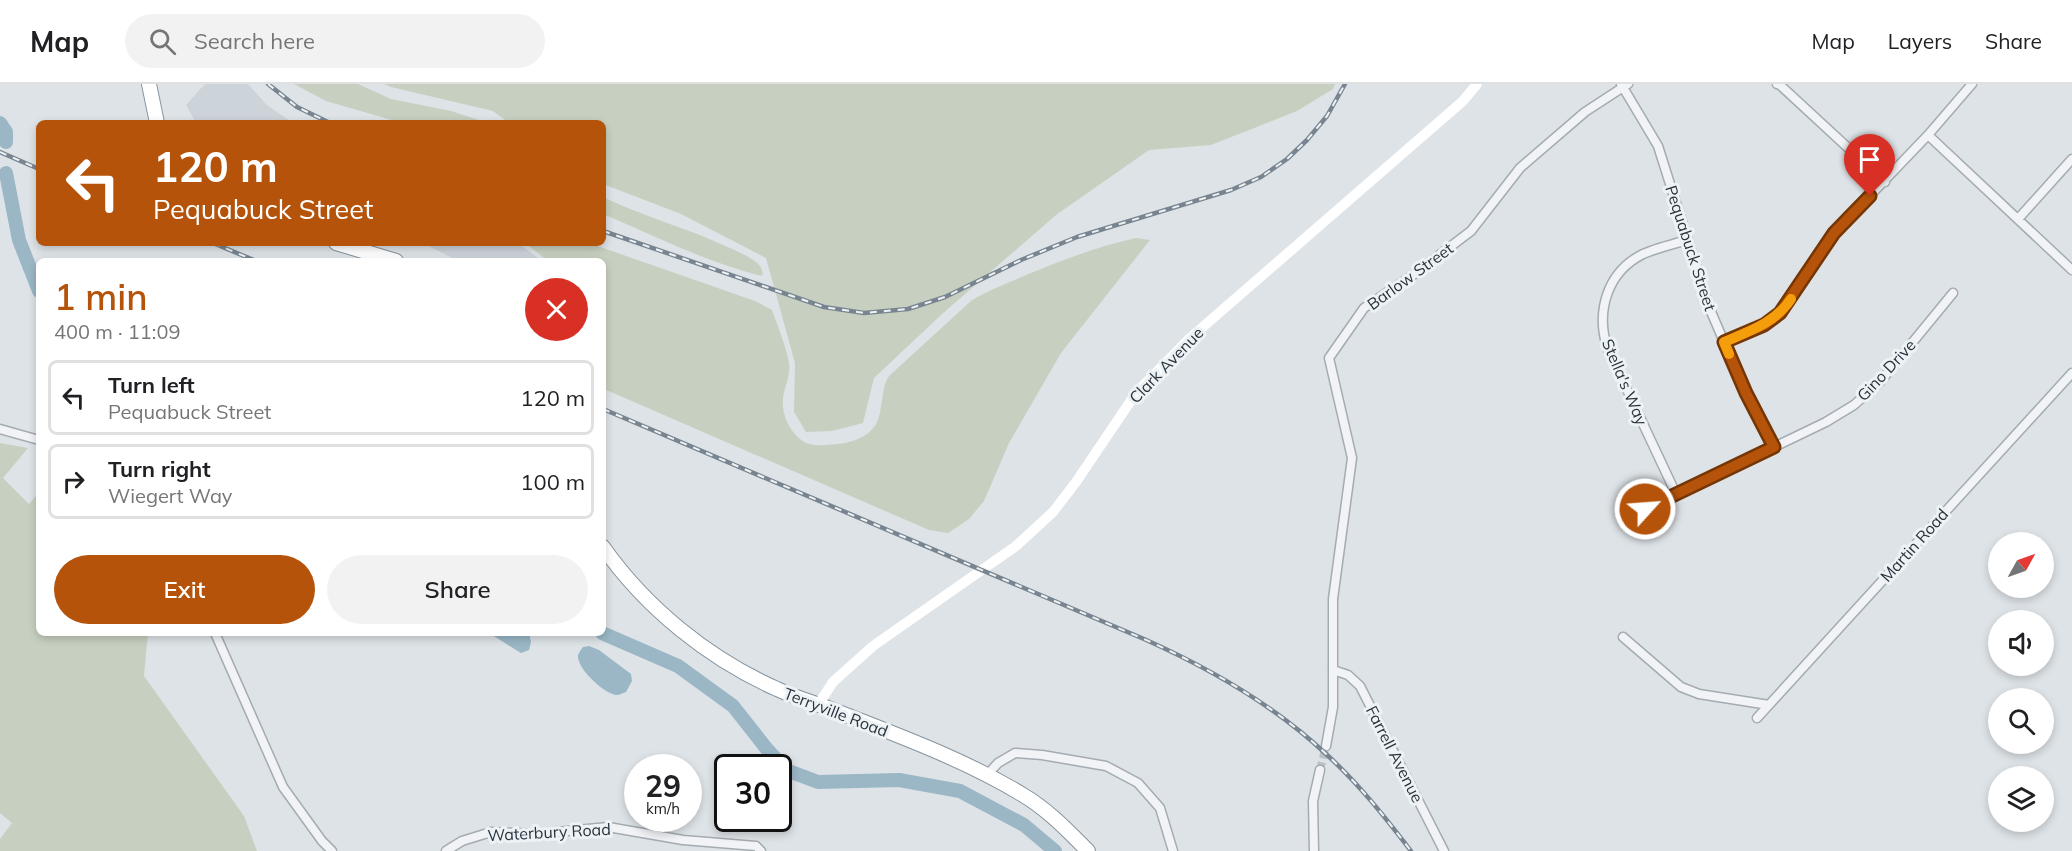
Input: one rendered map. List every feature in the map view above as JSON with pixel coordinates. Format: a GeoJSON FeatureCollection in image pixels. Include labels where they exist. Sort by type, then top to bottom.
{"type":"FeatureCollection","features":[{"type":"Feature","properties":{"kind":"highway"},"geometry":{"type":"LineString","coordinates":[[149,84],[155,120]]}},
{"type":"Feature","properties":{"kind":"highway"},"geometry":{"type":"LineString","coordinates":[[346,246],[386,258]]}},
{"type":"Feature","properties":{"kind":"highway","name":"Terryville Road"},"geometry":{"type":"LineString","coordinates":[[606,550],[652,604],[716,655],[760,681],[944,755],[987,775],[1025,796],[1062,825],[1088,851]]}},
{"type":"Feature","properties":{"kind":"main road","name":"Clark Avenue"},"geometry":{"type":"LineString","coordinates":[[818,705],[833,682],[865,653],[1016,546],[1053,512],[1077,482],[1136,393],[1189,339],[1463,101],[1477,84]]}},
{"type":"Feature","properties":{"kind":"street"},"geometry":{"type":"LineString","coordinates":[[1779,84],[1885,182]]}},
{"type":"Feature","properties":{"kind":"street"},"geometry":{"type":"LineString","coordinates":[[1724,342],[1764,325],[1780,313],[1836,231],[1885,182],[1972,84]]}},
{"type":"Feature","properties":{"kind":"street","name":"Pequabuck Street"},"geometry":{"type":"LineString","coordinates":[[1624,85],[1658,146],[1709,307],[1746,393],[1774,447]]}},
{"type":"Feature","properties":{"kind":"street","name":"Barlow Street"},"geometry":{"type":"LineString","coordinates":[[1326,746],[1332,716],[1334,599],[1352,458],[1329,358],[1364,308],[1413,275],[1471,231],[1520,168],[1585,112],[1624,85]]}},
{"type":"Feature","properties":{"kind":"street"},"geometry":{"type":"LineString","coordinates":[[1928,135],[2072,270]]}},
{"type":"Feature","properties":{"kind":"street"},"geometry":{"type":"LineString","coordinates":[[2018,219],[2072,159]]}},
{"type":"Feature","properties":{"kind":"street","name":"Stella's Way"},"geometry":{"type":"LineString","coordinates":[[1676,494],[1609,351],[1604,335],[1602,315],[1607,292],[1626,266],[1644,254],[1688,240]]}},
{"type":"Feature","properties":{"kind":"street","name":"Gino Drive"},"geometry":{"type":"LineString","coordinates":[[1645,509],[1826,422],[1854,405],[1880,382],[1953,293]]}},
{"type":"Feature","properties":{"kind":"street","name":"Martin Road"},"geometry":{"type":"LineString","coordinates":[[1757,718],[2072,372]]}},
{"type":"Feature","properties":{"kind":"street"},"geometry":{"type":"LineString","coordinates":[[0,429],[36,439]]}},
{"type":"Feature","properties":{"kind":"street"},"geometry":{"type":"LineString","coordinates":[[216,636],[284,787],[322,841],[332,851]]}},
{"type":"Feature","properties":{"kind":"street"},"geometry":{"type":"LineString","coordinates":[[1623,637],[1681,687],[1699,694],[1769,705]]}},
{"type":"Feature","properties":{"kind":"street","name":"Farrell Avenue"},"geometry":{"type":"LineString","coordinates":[[1333,670],[1348,675],[1360,686],[1444,851]]}},
{"type":"Feature","properties":{"kind":"street"},"geometry":{"type":"LineString","coordinates":[[987,775],[998,763],[1015,753],[1042,755],[1106,766],[1138,783],[1160,808],[1173,851]]}},
{"type":"Feature","properties":{"kind":"street"},"geometry":{"type":"LineString","coordinates":[[1314,851],[1313,801],[1320,770]]}},
{"type":"Feature","properties":{"kind":"street","name":"Waterbury Road"},"geometry":{"type":"LineString","coordinates":[[446,851],[462,841],[491,832],[537,834],[608,827],[683,840],[756,846],[761,851]]}},
{"type":"Feature","properties":{"kind":"shaded area"},"geometry":{"type":"Polygon","coordinates":[[[205,84],[248,84],[267,105],[289,120],[194,120],[186,105],[205,84]]]}},
{"type":"Feature","properties":{"kind":"shaded area"},"geometry":{"type":"Polygon","coordinates":[[[429,246],[522,246],[538,258],[452,258],[429,246]]]}},
{"type":"Feature","properties":{"kind":"green space"},"geometry":{"type":"Polygon","coordinates":[[[294,84],[358,84],[391,99],[451,111],[479,120],[392,120],[326,101],[294,84]]]}},
{"type":"Feature","properties":{"kind":"green space"},"geometry":{"type":"Polygon","coordinates":[[[384,84],[1335,84],[1333,89],[1297,111],[1211,145],[1149,150],[1056,215],[942,314],[874,378],[863,423],[832,431],[806,432],[794,412],[795,363],[766,258],[681,214],[606,185],[606,120],[505,120],[493,111],[384,84]]]}},
{"type":"Feature","properties":{"kind":"green space"},"geometry":{"type":"Polygon","coordinates":[[[606,198],[749,257],[761,267],[763,274],[761,276],[720,264],[606,215],[606,198]]]}},
{"type":"Feature","properties":{"kind":"green space"},"geometry":{"type":"Polygon","coordinates":[[[1136,238],[1150,240],[1061,353],[1009,443],[984,501],[969,519],[948,533],[929,530],[606,390],[606,258],[544,258],[529,246],[598,246],[755,301],[772,310],[789,363],[783,399],[786,419],[793,432],[803,441],[823,445],[848,442],[873,429],[889,376],[972,300],[1026,275],[1108,245],[1136,238]]]}},
{"type":"Feature","properties":{"kind":"green space"},"geometry":{"type":"Polygon","coordinates":[[[0,443],[28,448],[3,478],[29,504],[36,496],[36,636],[148,636],[144,676],[244,816],[257,851],[0,851],[0,839],[12,823],[0,813],[0,443]]]}},
{"type":"Feature","properties":{"kind":"water"},"geometry":{"type":"Polygon","coordinates":[[[494,636],[530,636],[529,650],[521,653],[494,636]]]}},
{"type":"Feature","properties":{"kind":"water"},"geometry":{"type":"Polygon","coordinates":[[[589,646],[599,650],[631,674],[632,681],[626,692],[618,695],[612,694],[599,686],[586,673],[578,655],[583,647],[589,646]]]}},
{"type":"Feature","properties":{"kind":"waterway"},"geometry":{"type":"LineString","coordinates":[[0,123],[6,132],[6,142]]}},
{"type":"Feature","properties":{"kind":"waterway"},"geometry":{"type":"LineString","coordinates":[[6,173],[19,240],[36,283]]}},
{"type":"Feature","properties":{"kind":"waterway"},"geometry":{"type":"LineString","coordinates":[[606,635],[678,666],[733,706],[786,770],[818,782],[899,780],[960,791],[1024,825],[1055,851]]}},
{"type":"Feature","properties":{"kind":"tunnel"},"geometry":{"type":"LineString","coordinates":[[1320,770],[1326,746]]}},
{"type":"Feature","properties":{"kind":"railway"},"geometry":{"type":"LineString","coordinates":[[268,84],[297,107],[324,120]]}},
{"type":"Feature","properties":{"kind":"railway"},"geometry":{"type":"LineString","coordinates":[[606,232],[824,307],[864,313],[908,309],[945,297],[1021,260],[1077,237],[1231,190],[1261,177],[1287,159],[1307,140],[1327,116],[1345,84]]}},
{"type":"Feature","properties":{"kind":"railway"},"geometry":{"type":"LineString","coordinates":[[0,152],[36,168]]}},
{"type":"Feature","properties":{"kind":"railway"},"geometry":{"type":"LineString","coordinates":[[220,246],[249,258]]}},
{"type":"Feature","properties":{"kind":"railway"},"geometry":{"type":"LineString","coordinates":[[606,410],[1144,639],[1193,662],[1263,704],[1306,736],[1360,788],[1411,851]]}},
{"type":"Feature","properties":{"kind":"slow traffic"},"geometry":{"type":"LineString","coordinates":[[1729,354],[1724,342],[1771,321],[1791,299]]}},
{"type":"Feature","properties":{"kind":"route"},"geometry":{"type":"LineString","coordinates":[[1645,509],[1774,447],[1746,393],[1724,342],[1764,325],[1780,313],[1834,233],[1870,196]]}}]}
